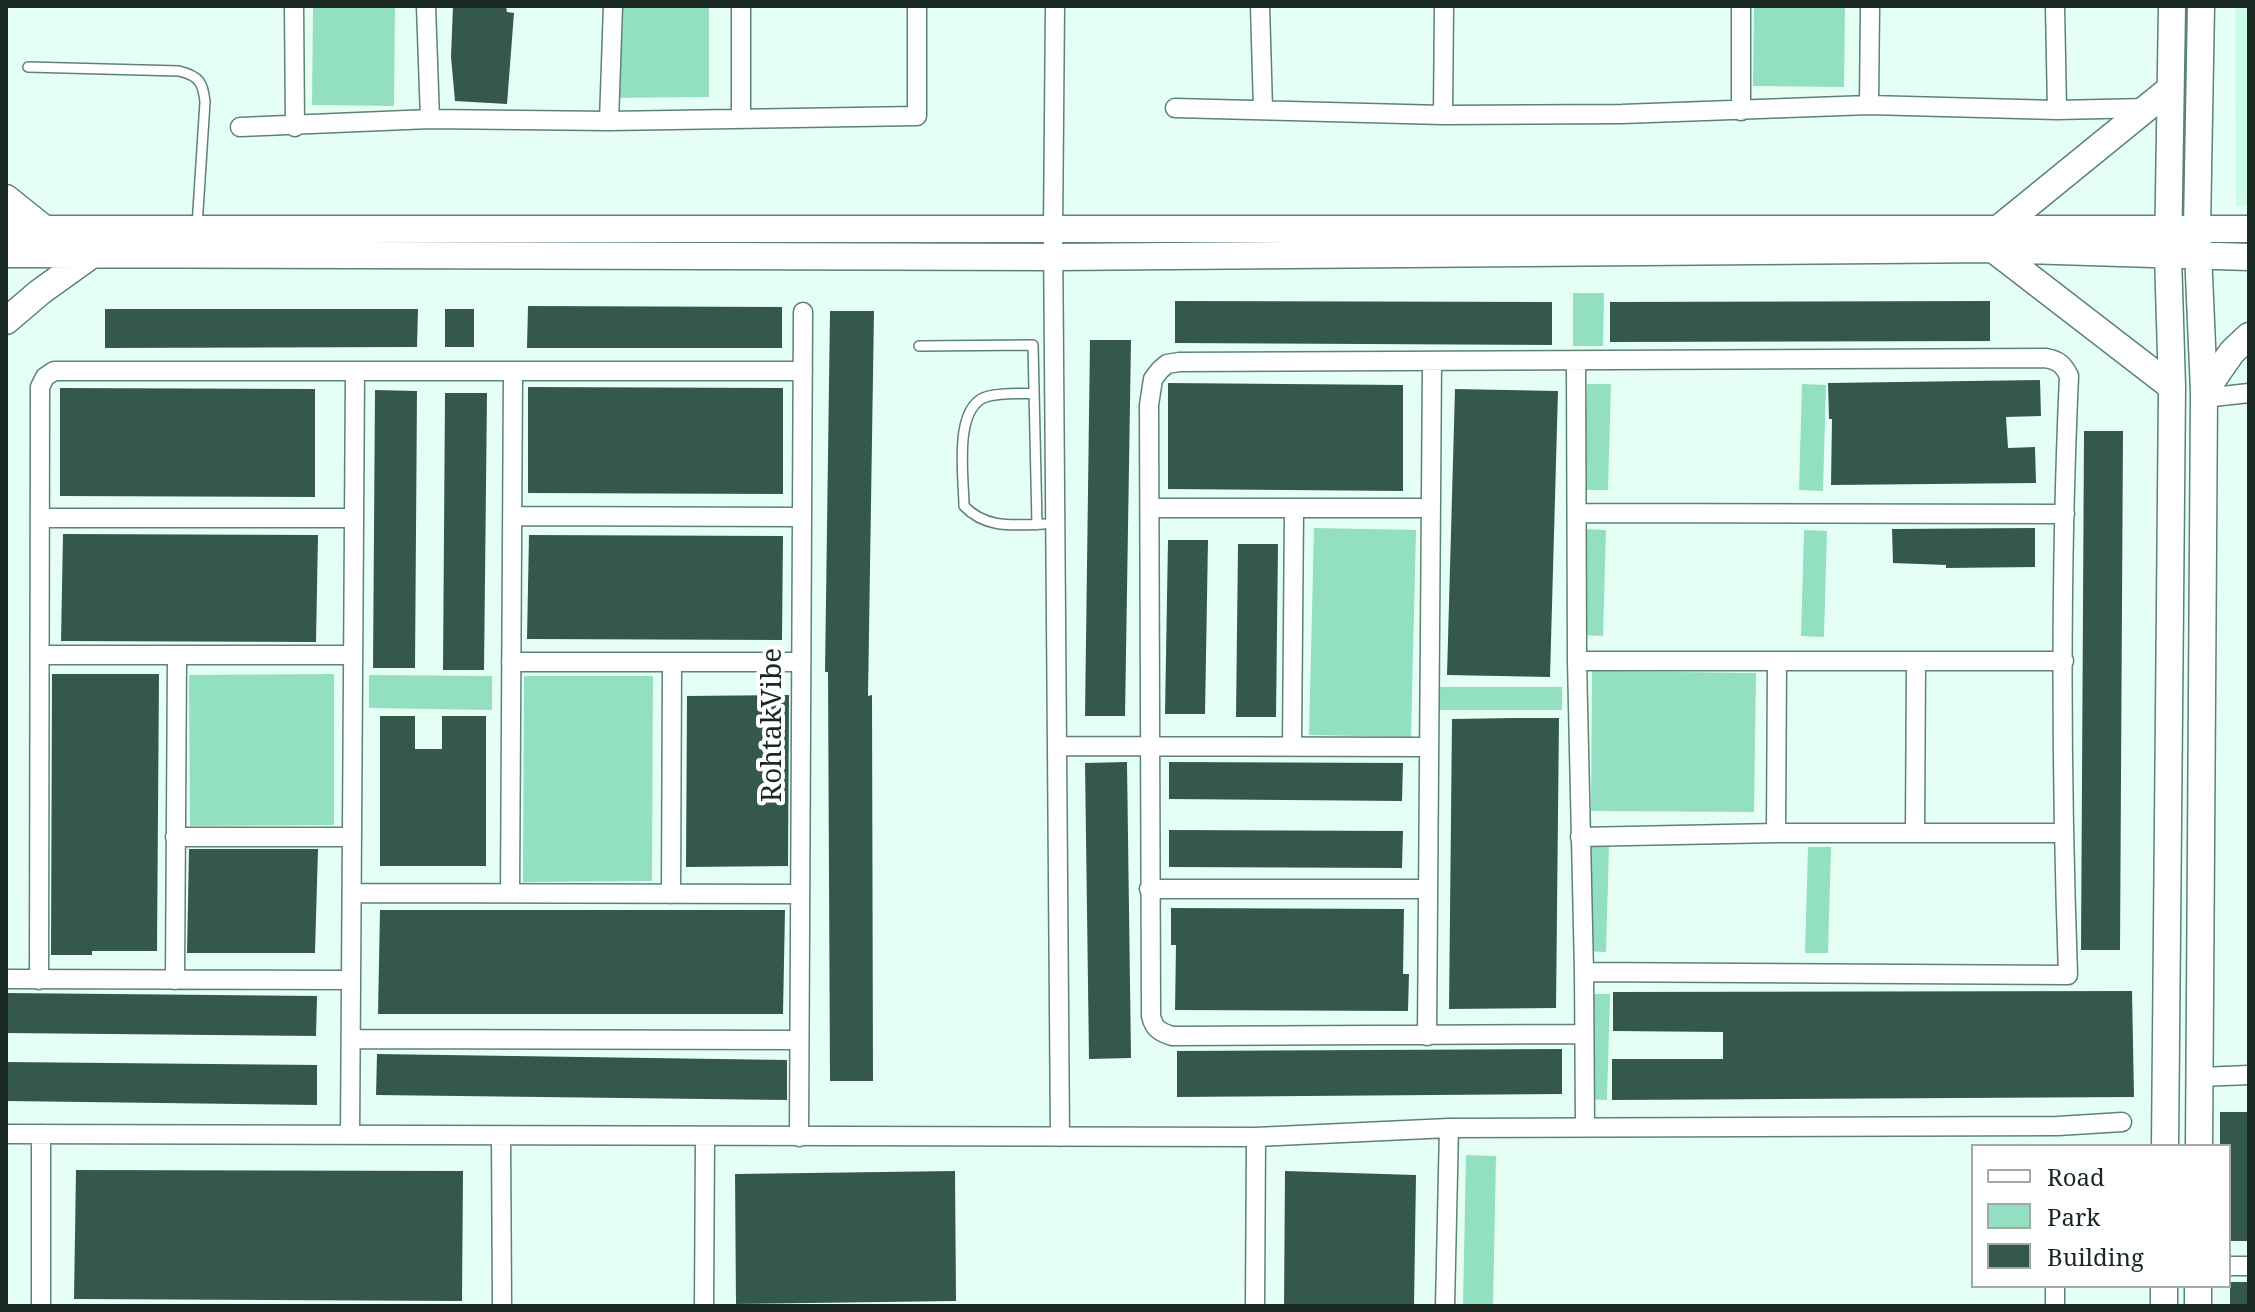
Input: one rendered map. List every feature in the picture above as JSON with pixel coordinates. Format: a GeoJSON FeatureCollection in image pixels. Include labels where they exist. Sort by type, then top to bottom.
{"type":"FeatureCollection","features":[{"type":"Feature","properties":{"kind":"main road"},"geometry":{"type":"LineString","coordinates":[[2165,1144],[2172,387],[2168,256],[2172,6]]}},
{"type":"Feature","properties":{"kind":"main road"},"geometry":{"type":"LineString","coordinates":[[2199,1144],[2204,395],[2197,228],[2201,6]]}},
{"type":"Feature","properties":{"kind":"main road"},"geometry":{"type":"LineString","coordinates":[[1996,239],[2170,89]]}},
{"type":"Feature","properties":{"kind":"main road"},"geometry":{"type":"LineString","coordinates":[[6,198],[46,230]]}},
{"type":"Feature","properties":{"kind":"main road"},"geometry":{"type":"LineString","coordinates":[[6,229],[1054,244]]}},
{"type":"Feature","properties":{"kind":"main road"},"geometry":{"type":"LineString","coordinates":[[6,254],[1996,239],[2170,229],[2249,229]]}},
{"type":"Feature","properties":{"kind":"main road"},"geometry":{"type":"LineString","coordinates":[[1996,239],[2168,256],[2249,257]]}},
{"type":"Feature","properties":{"kind":"main road"},"geometry":{"type":"LineString","coordinates":[[1996,239],[2172,387]]}},
{"type":"Feature","properties":{"kind":"main road"},"geometry":{"type":"LineString","coordinates":[[6,321],[93,254]]}},
{"type":"Feature","properties":{"kind":"main road"},"geometry":{"type":"LineString","coordinates":[[2204,395],[2232,352],[2249,336]]}},
{"type":"Feature","properties":{"kind":"street"},"geometry":{"type":"LineString","coordinates":[[294,6],[295,127]]}},
{"type":"Feature","properties":{"kind":"street"},"geometry":{"type":"LineString","coordinates":[[426,6],[430,119]]}},
{"type":"Feature","properties":{"kind":"street"},"geometry":{"type":"LineString","coordinates":[[609,121],[613,6]]}},
{"type":"Feature","properties":{"kind":"street"},"geometry":{"type":"LineString","coordinates":[[741,6],[741,119]]}},
{"type":"Feature","properties":{"kind":"street"},"geometry":{"type":"LineString","coordinates":[[240,127],[430,119],[609,121],[917,116],[917,6]]}},
{"type":"Feature","properties":{"kind":"street"},"geometry":{"type":"LineString","coordinates":[[1055,6],[1054,244],[1047,524],[1057,746],[1060,1137]]}},
{"type":"Feature","properties":{"kind":"street"},"geometry":{"type":"LineString","coordinates":[[1260,6],[1263,109]]}},
{"type":"Feature","properties":{"kind":"street"},"geometry":{"type":"LineString","coordinates":[[1443,115],[1444,6]]}},
{"type":"Feature","properties":{"kind":"street"},"geometry":{"type":"LineString","coordinates":[[1741,6],[1741,111]]}},
{"type":"Feature","properties":{"kind":"street"},"geometry":{"type":"LineString","coordinates":[[1869,105],[1870,6]]}},
{"type":"Feature","properties":{"kind":"street"},"geometry":{"type":"LineString","coordinates":[[2055,6],[2057,110]]}},
{"type":"Feature","properties":{"kind":"street"},"geometry":{"type":"LineString","coordinates":[[1175,108],[1443,115],[1622,114],[1869,105],[2057,110],[2146,108]]}},
{"type":"Feature","properties":{"kind":"street","name":"RohtakVibe"},"geometry":{"type":"LineString","coordinates":[[799,1137],[803,312]]}},
{"type":"Feature","properties":{"kind":"street"},"geometry":{"type":"LineString","coordinates":[[1583,1034],[1172,1036],[1154,1026],[1151,1016],[1149,889],[1149,405],[1153,379],[1167,364],[1179,362],[1904,358],[2056,360],[2064,366],[2069,376],[2063,833],[2068,975],[1584,972]]}},
{"type":"Feature","properties":{"kind":"street"},"geometry":{"type":"LineString","coordinates":[[1427,1036],[1432,361]]}},
{"type":"Feature","properties":{"kind":"street"},"geometry":{"type":"LineString","coordinates":[[1576,361],[1577,661],[1585,1127]]}},
{"type":"Feature","properties":{"kind":"street"},"geometry":{"type":"LineString","coordinates":[[39,980],[40,387],[45,377],[54,371],[803,371]]}},
{"type":"Feature","properties":{"kind":"street"},"geometry":{"type":"LineString","coordinates":[[350,1135],[355,371]]}},
{"type":"Feature","properties":{"kind":"street"},"geometry":{"type":"LineString","coordinates":[[510,893],[513,371]]}},
{"type":"Feature","properties":{"kind":"street"},"geometry":{"type":"LineString","coordinates":[[2204,395],[2249,393]]}},
{"type":"Feature","properties":{"kind":"street"},"geometry":{"type":"LineString","coordinates":[[1151,508],[1430,508]]}},
{"type":"Feature","properties":{"kind":"street"},"geometry":{"type":"LineString","coordinates":[[1292,746],[1294,508]]}},
{"type":"Feature","properties":{"kind":"street"},"geometry":{"type":"LineString","coordinates":[[1577,513],[2065,514]]}},
{"type":"Feature","properties":{"kind":"street"},"geometry":{"type":"LineString","coordinates":[[512,516],[802,517]]}},
{"type":"Feature","properties":{"kind":"street"},"geometry":{"type":"LineString","coordinates":[[41,518],[354,518]]}},
{"type":"Feature","properties":{"kind":"street"},"geometry":{"type":"LineString","coordinates":[[40,655],[353,655]]}},
{"type":"Feature","properties":{"kind":"street"},"geometry":{"type":"LineString","coordinates":[[175,980],[177,655]]}},
{"type":"Feature","properties":{"kind":"street"},"geometry":{"type":"LineString","coordinates":[[1577,661],[2064,661]]}},
{"type":"Feature","properties":{"kind":"street"},"geometry":{"type":"LineString","coordinates":[[1776,833],[1777,661]]}},
{"type":"Feature","properties":{"kind":"street"},"geometry":{"type":"LineString","coordinates":[[1915,833],[1916,661]]}},
{"type":"Feature","properties":{"kind":"street"},"geometry":{"type":"LineString","coordinates":[[511,662],[801,662]]}},
{"type":"Feature","properties":{"kind":"street"},"geometry":{"type":"LineString","coordinates":[[671,894],[672,662]]}},
{"type":"Feature","properties":{"kind":"street"},"geometry":{"type":"LineString","coordinates":[[1057,746],[1428,747]]}},
{"type":"Feature","properties":{"kind":"street"},"geometry":{"type":"LineString","coordinates":[[1580,837],[2063,833]]}},
{"type":"Feature","properties":{"kind":"street"},"geometry":{"type":"LineString","coordinates":[[175,837],[352,837]]}},
{"type":"Feature","properties":{"kind":"street"},"geometry":{"type":"LineString","coordinates":[[1149,889],[1428,889]]}},
{"type":"Feature","properties":{"kind":"street"},"geometry":{"type":"LineString","coordinates":[[352,893],[800,894]]}},
{"type":"Feature","properties":{"kind":"street"},"geometry":{"type":"LineString","coordinates":[[6,979],[351,980]]}},
{"type":"Feature","properties":{"kind":"street"},"geometry":{"type":"LineString","coordinates":[[351,1039],[799,1040]]}},
{"type":"Feature","properties":{"kind":"street"},"geometry":{"type":"LineString","coordinates":[[2200,1077],[2249,1075]]}},
{"type":"Feature","properties":{"kind":"street"},"geometry":{"type":"LineString","coordinates":[[6,1134],[1256,1137],[1449,1128],[2058,1126],[2122,1122]]}},
{"type":"Feature","properties":{"kind":"street"},"geometry":{"type":"LineString","coordinates":[[2058,1126],[2058,1144]]}},
{"type":"Feature","properties":{"kind":"street"},"geometry":{"type":"LineString","coordinates":[[1445,1306],[1449,1128]]}},
{"type":"Feature","properties":{"kind":"street"},"geometry":{"type":"LineString","coordinates":[[41,1134],[41,1306]]}},
{"type":"Feature","properties":{"kind":"street"},"geometry":{"type":"LineString","coordinates":[[501,1137],[502,1306]]}},
{"type":"Feature","properties":{"kind":"street"},"geometry":{"type":"LineString","coordinates":[[704,1306],[705,1137]]}},
{"type":"Feature","properties":{"kind":"street"},"geometry":{"type":"LineString","coordinates":[[1255,1306],[1256,1137]]}},
{"type":"Feature","properties":{"kind":"lane"},"geometry":{"type":"LineString","coordinates":[[28,67],[179,71],[196,75],[203,85],[205,102],[197,230]]}},
{"type":"Feature","properties":{"kind":"lane"},"geometry":{"type":"LineString","coordinates":[[919,346],[1033,345],[1034,393],[1047,524],[1001,526],[976,518],[964,506],[963,425],[973,406],[986,396],[1034,393]]}},
{"type":"Feature","properties":{"kind":"shaded area"},"geometry":{"type":"Polygon","coordinates":[[[2235,6],[2249,6],[2249,206],[2236,206],[2235,6]]]}},
{"type":"Feature","properties":{"kind":"green space"},"geometry":{"type":"Polygon","coordinates":[[[313,6],[395,6],[394,106],[312,105],[313,6]]]}},
{"type":"Feature","properties":{"kind":"green space"},"geometry":{"type":"Polygon","coordinates":[[[606,6],[709,6],[709,97],[606,98],[606,6]]]}},
{"type":"Feature","properties":{"kind":"green space"},"geometry":{"type":"Polygon","coordinates":[[[1754,6],[1845,6],[1844,87],[1753,86],[1754,6]]]}},
{"type":"Feature","properties":{"kind":"green space"},"geometry":{"type":"Polygon","coordinates":[[[1573,293],[1604,293],[1603,346],[1573,346],[1573,293]]]}},
{"type":"Feature","properties":{"kind":"green space"},"geometry":{"type":"Polygon","coordinates":[[[1587,384],[1611,384],[1608,490],[1584,490],[1587,384]]]}},
{"type":"Feature","properties":{"kind":"green space"},"geometry":{"type":"Polygon","coordinates":[[[1802,384],[1826,385],[1823,491],[1799,490],[1802,384]]]}},
{"type":"Feature","properties":{"kind":"green space"},"geometry":{"type":"Polygon","coordinates":[[[1314,528],[1416,530],[1411,737],[1309,735],[1314,528]]]}},
{"type":"Feature","properties":{"kind":"green space"},"geometry":{"type":"Polygon","coordinates":[[[1583,529],[1606,530],[1603,636],[1580,635],[1583,529]]]}},
{"type":"Feature","properties":{"kind":"green space"},"geometry":{"type":"Polygon","coordinates":[[[1804,530],[1827,531],[1824,637],[1801,636],[1804,530]]]}},
{"type":"Feature","properties":{"kind":"green space"},"geometry":{"type":"Polygon","coordinates":[[[1592,671],[1756,673],[1754,812],[1591,811],[1592,671]]]}},
{"type":"Feature","properties":{"kind":"green space"},"geometry":{"type":"Polygon","coordinates":[[[334,674],[334,825],[190,826],[189,675],[334,674]]]}},
{"type":"Feature","properties":{"kind":"green space"},"geometry":{"type":"Polygon","coordinates":[[[369,675],[492,676],[492,710],[369,708],[369,675]]]}},
{"type":"Feature","properties":{"kind":"green space"},"geometry":{"type":"Polygon","coordinates":[[[524,676],[653,676],[652,881],[523,882],[524,676]]]}},
{"type":"Feature","properties":{"kind":"green space"},"geometry":{"type":"Polygon","coordinates":[[[1439,687],[1562,687],[1562,710],[1439,710],[1439,687]]]}},
{"type":"Feature","properties":{"kind":"green space"},"geometry":{"type":"Polygon","coordinates":[[[1585,845],[1609,846],[1606,952],[1582,951],[1585,845]]]}},
{"type":"Feature","properties":{"kind":"green space"},"geometry":{"type":"Polygon","coordinates":[[[1808,847],[1831,847],[1828,953],[1805,953],[1808,847]]]}},
{"type":"Feature","properties":{"kind":"green space"},"geometry":{"type":"Polygon","coordinates":[[[1586,994],[1610,994],[1607,1100],[1583,1099],[1586,994]]]}},
{"type":"Feature","properties":{"kind":"green space"},"geometry":{"type":"Polygon","coordinates":[[[1466,1155],[1496,1156],[1493,1306],[1463,1306],[1466,1155]]]}},
{"type":"Feature","properties":{"kind":"building"},"geometry":{"type":"Polygon","coordinates":[[[453,6],[506,6],[507,12],[514,13],[507,104],[455,101],[451,57],[453,6]]]}},
{"type":"Feature","properties":{"kind":"building"},"geometry":{"type":"Polygon","coordinates":[[[1175,301],[1552,302],[1552,345],[1175,343],[1175,301]]]}},
{"type":"Feature","properties":{"kind":"building"},"geometry":{"type":"Polygon","coordinates":[[[1990,301],[1990,341],[1610,342],[1610,302],[1990,301]]]}},
{"type":"Feature","properties":{"kind":"building"},"geometry":{"type":"Polygon","coordinates":[[[528,306],[782,307],[782,348],[527,348],[528,306]]]}},
{"type":"Feature","properties":{"kind":"building"},"geometry":{"type":"Polygon","coordinates":[[[105,309],[418,309],[417,347],[105,348],[105,309]]]}},
{"type":"Feature","properties":{"kind":"building"},"geometry":{"type":"Polygon","coordinates":[[[445,309],[474,309],[474,347],[445,347],[445,309]]]}},
{"type":"Feature","properties":{"kind":"building"},"geometry":{"type":"Polygon","coordinates":[[[830,311],[874,311],[868,696],[872,695],[873,1081],[830,1081],[828,672],[825,672],[830,311]]]}},
{"type":"Feature","properties":{"kind":"building"},"geometry":{"type":"Polygon","coordinates":[[[1090,340],[1131,340],[1125,716],[1085,716],[1090,340]]]}},
{"type":"Feature","properties":{"kind":"building"},"geometry":{"type":"Polygon","coordinates":[[[2040,380],[2041,416],[2006,417],[2008,448],[2035,447],[2036,483],[1831,485],[1832,419],[1829,419],[1828,383],[2040,380]]]}},
{"type":"Feature","properties":{"kind":"building"},"geometry":{"type":"Polygon","coordinates":[[[1168,383],[1403,385],[1403,491],[1168,489],[1168,383]]]}},
{"type":"Feature","properties":{"kind":"building"},"geometry":{"type":"Polygon","coordinates":[[[528,387],[783,388],[783,494],[528,493],[528,387]]]}},
{"type":"Feature","properties":{"kind":"building"},"geometry":{"type":"Polygon","coordinates":[[[60,388],[315,389],[315,497],[60,496],[60,388]]]}},
{"type":"Feature","properties":{"kind":"building"},"geometry":{"type":"Polygon","coordinates":[[[1455,389],[1558,391],[1550,677],[1447,675],[1455,389]]]}},
{"type":"Feature","properties":{"kind":"building"},"geometry":{"type":"Polygon","coordinates":[[[375,390],[417,391],[415,668],[373,668],[375,390]]]}},
{"type":"Feature","properties":{"kind":"building"},"geometry":{"type":"Polygon","coordinates":[[[445,393],[487,393],[484,670],[443,670],[445,393]]]}},
{"type":"Feature","properties":{"kind":"building"},"geometry":{"type":"Polygon","coordinates":[[[2084,431],[2123,431],[2120,950],[2081,950],[2084,431]]]}},
{"type":"Feature","properties":{"kind":"building"},"geometry":{"type":"Polygon","coordinates":[[[2035,528],[2035,567],[1946,568],[1946,565],[1893,563],[1892,529],[2035,528]]]}},
{"type":"Feature","properties":{"kind":"building"},"geometry":{"type":"Polygon","coordinates":[[[63,534],[318,535],[316,642],[61,641],[63,534]]]}},
{"type":"Feature","properties":{"kind":"building"},"geometry":{"type":"Polygon","coordinates":[[[529,535],[783,536],[782,640],[527,639],[529,535]]]}},
{"type":"Feature","properties":{"kind":"building"},"geometry":{"type":"Polygon","coordinates":[[[1168,540],[1208,540],[1205,714],[1165,714],[1168,540]]]}},
{"type":"Feature","properties":{"kind":"building"},"geometry":{"type":"Polygon","coordinates":[[[1238,544],[1278,544],[1276,717],[1236,717],[1238,544]]]}},
{"type":"Feature","properties":{"kind":"building"},"geometry":{"type":"Polygon","coordinates":[[[52,674],[159,674],[157,951],[92,951],[92,955],[51,955],[52,674]]]}},
{"type":"Feature","properties":{"kind":"building"},"geometry":{"type":"Polygon","coordinates":[[[789,695],[788,866],[686,867],[687,696],[789,695]]]}},
{"type":"Feature","properties":{"kind":"building"},"geometry":{"type":"Polygon","coordinates":[[[380,716],[415,716],[415,749],[442,749],[442,716],[486,716],[486,866],[380,866],[380,716]]]}},
{"type":"Feature","properties":{"kind":"building"},"geometry":{"type":"Polygon","coordinates":[[[1559,718],[1556,1008],[1449,1009],[1452,719],[1559,718]]]}},
{"type":"Feature","properties":{"kind":"building"},"geometry":{"type":"Polygon","coordinates":[[[1127,762],[1131,1058],[1089,1059],[1085,763],[1127,762]]]}},
{"type":"Feature","properties":{"kind":"building"},"geometry":{"type":"Polygon","coordinates":[[[1169,762],[1403,763],[1402,801],[1169,799],[1169,762]]]}},
{"type":"Feature","properties":{"kind":"building"},"geometry":{"type":"Polygon","coordinates":[[[1169,830],[1403,831],[1402,868],[1169,867],[1169,830]]]}},
{"type":"Feature","properties":{"kind":"building"},"geometry":{"type":"Polygon","coordinates":[[[189,849],[318,849],[315,953],[187,953],[189,849]]]}},
{"type":"Feature","properties":{"kind":"building"},"geometry":{"type":"Polygon","coordinates":[[[1171,908],[1404,909],[1403,974],[1409,974],[1408,1011],[1175,1010],[1176,945],[1171,945],[1171,908]]]}},
{"type":"Feature","properties":{"kind":"building"},"geometry":{"type":"Polygon","coordinates":[[[380,910],[785,910],[783,1014],[378,1014],[380,910]]]}},
{"type":"Feature","properties":{"kind":"building"},"geometry":{"type":"Polygon","coordinates":[[[2132,991],[2134,1097],[1612,1100],[1612,1059],[1723,1059],[1723,1032],[1613,1031],[1613,992],[2132,991]]]}},
{"type":"Feature","properties":{"kind":"building"},"geometry":{"type":"Polygon","coordinates":[[[6,993],[317,996],[316,1036],[6,1033],[6,993]]]}},
{"type":"Feature","properties":{"kind":"building"},"geometry":{"type":"Polygon","coordinates":[[[1562,1049],[1562,1094],[1177,1097],[1177,1051],[1562,1049]]]}},
{"type":"Feature","properties":{"kind":"building"},"geometry":{"type":"Polygon","coordinates":[[[377,1054],[787,1060],[787,1100],[376,1095],[377,1054]]]}},
{"type":"Feature","properties":{"kind":"building"},"geometry":{"type":"Polygon","coordinates":[[[6,1062],[317,1065],[317,1105],[6,1101],[6,1062]]]}},
{"type":"Feature","properties":{"kind":"building"},"geometry":{"type":"Polygon","coordinates":[[[2220,1112],[2249,1112],[2249,1241],[2231,1241],[2231,1144],[2220,1144],[2220,1112]]]}},
{"type":"Feature","properties":{"kind":"building"},"geometry":{"type":"Polygon","coordinates":[[[76,1170],[463,1171],[462,1301],[74,1299],[76,1170]]]}},
{"type":"Feature","properties":{"kind":"building"},"geometry":{"type":"Polygon","coordinates":[[[955,1171],[956,1301],[736,1304],[735,1174],[955,1171]]]}},
{"type":"Feature","properties":{"kind":"building"},"geometry":{"type":"Polygon","coordinates":[[[1285,1171],[1416,1175],[1414,1306],[1284,1306],[1285,1171]]]}},
{"type":"Feature","properties":{"kind":"building"},"geometry":{"type":"Polygon","coordinates":[[[2231,1282],[2249,1282],[2249,1306],[2230,1306],[2231,1282]]]}}]}
